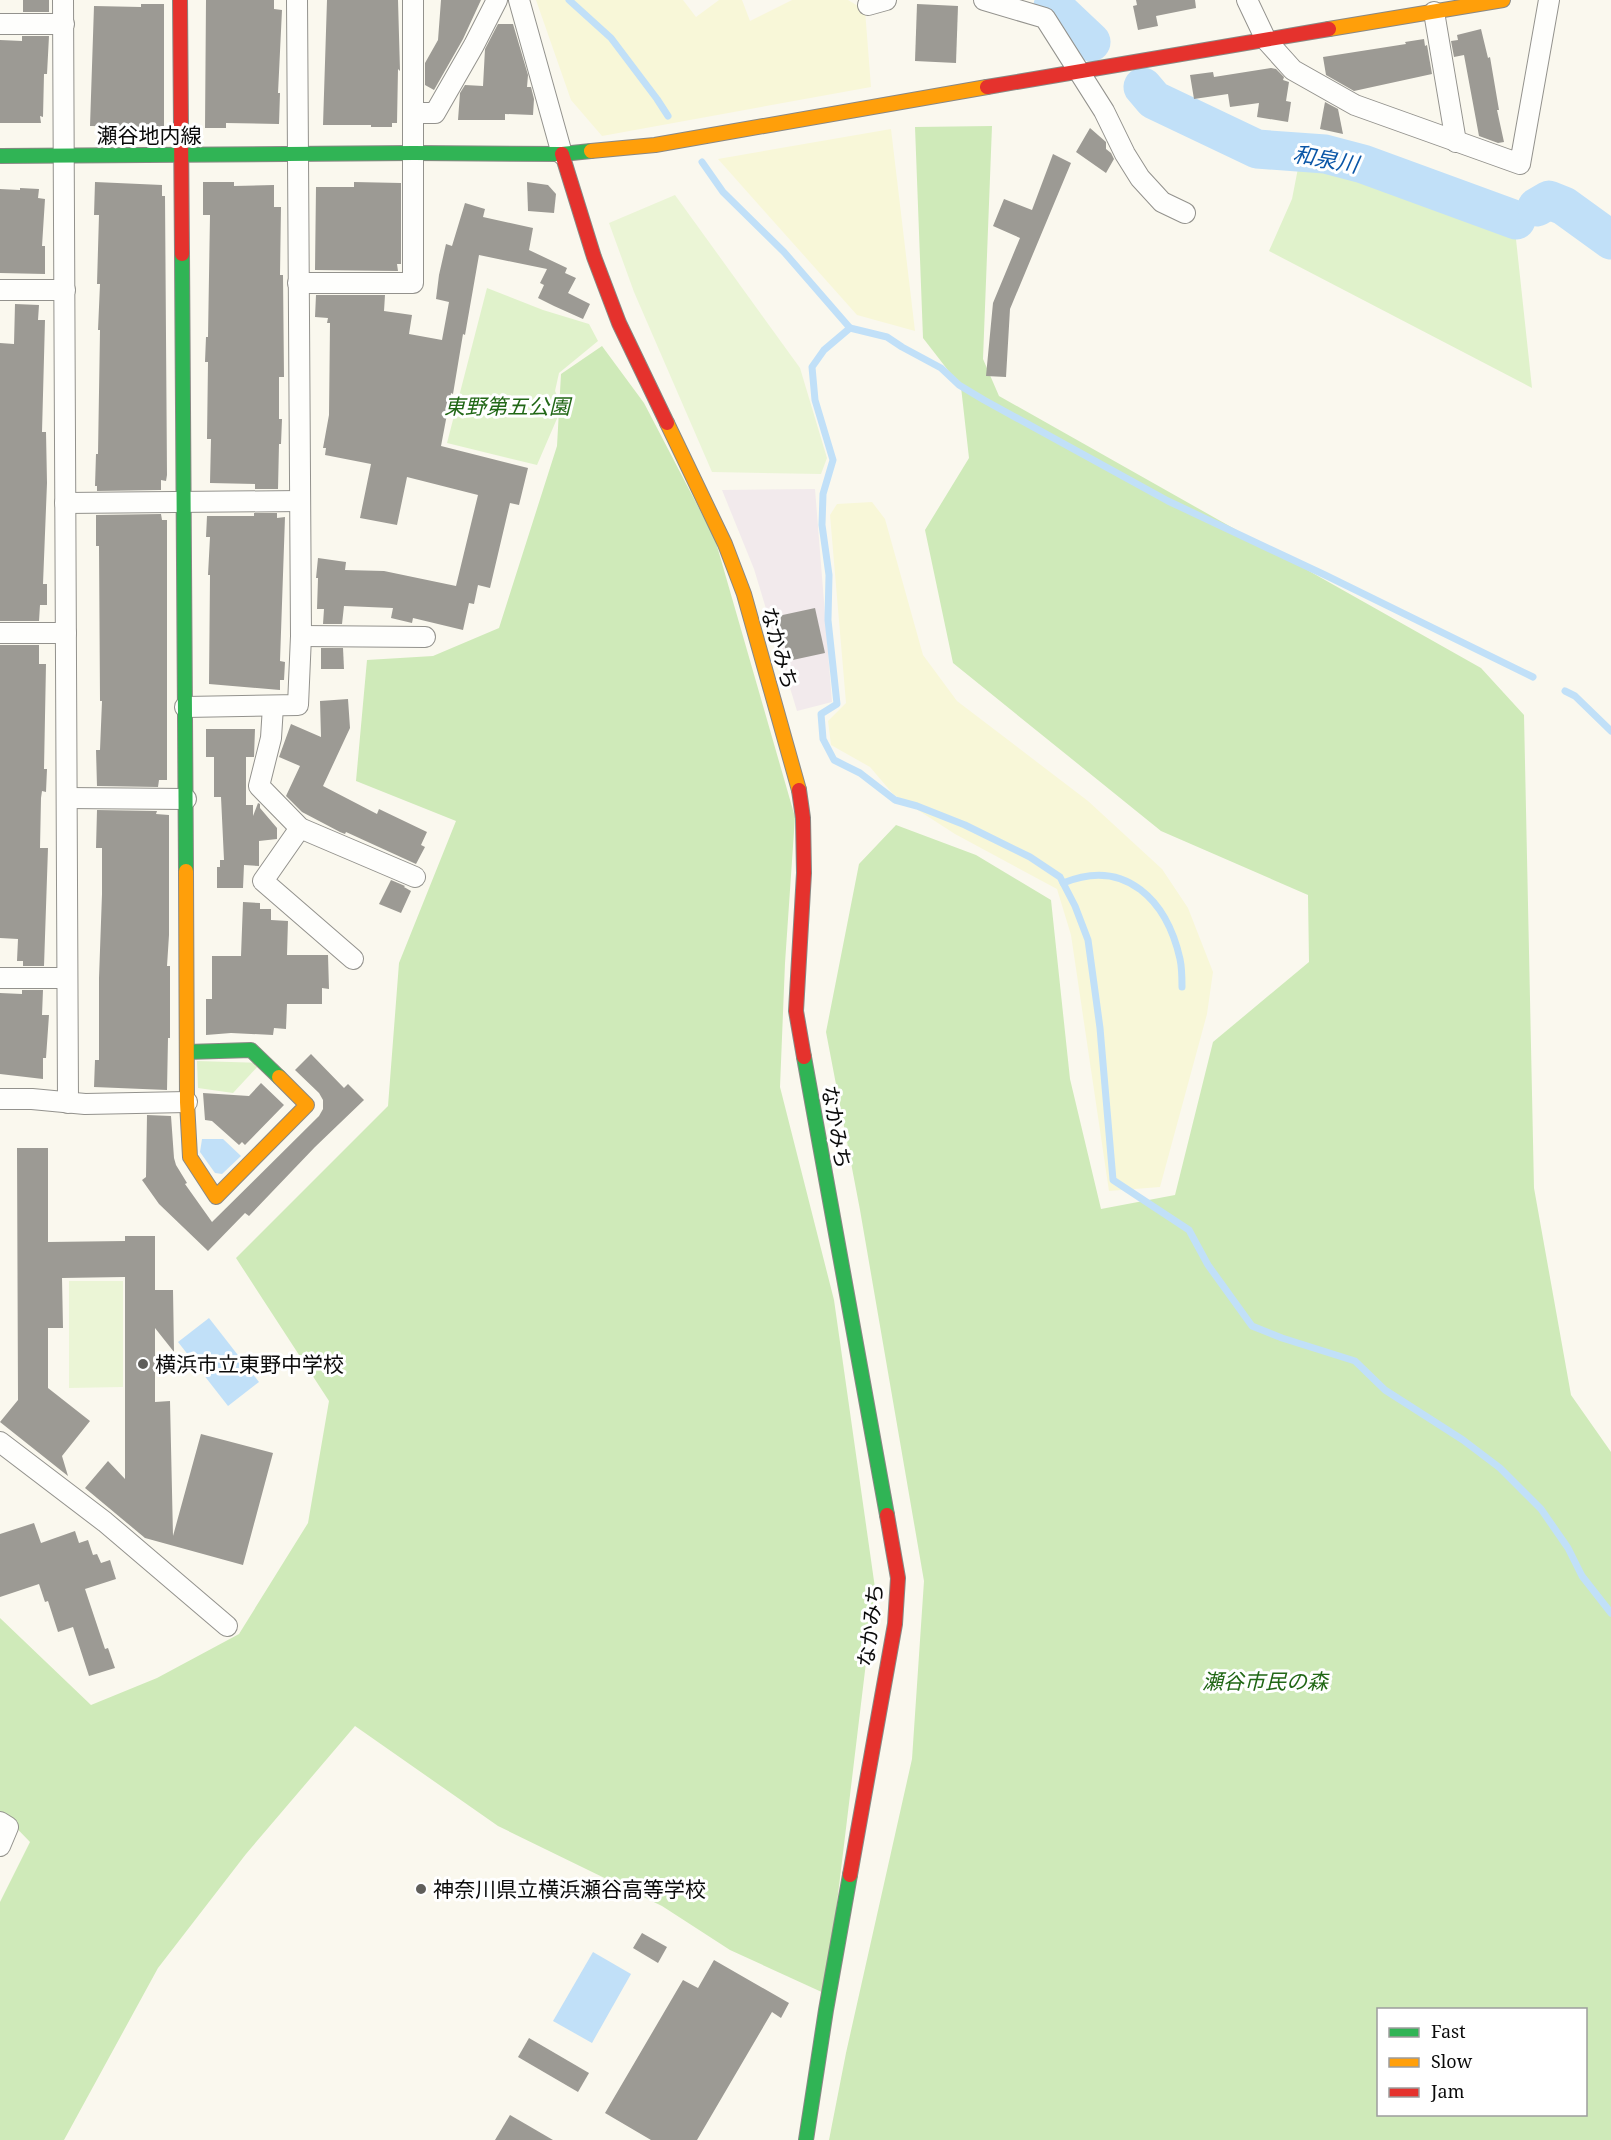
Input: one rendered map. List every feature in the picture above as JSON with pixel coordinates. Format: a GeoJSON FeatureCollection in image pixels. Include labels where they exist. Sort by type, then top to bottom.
{"type":"FeatureCollection","features":[{"type":"Feature","properties":{"kind":"street"},"geometry":{"type":"LineString","coordinates":[[63,0],[68,1103]]}},
{"type":"Feature","properties":{"kind":"street"},"geometry":{"type":"LineString","coordinates":[[180,0],[187,1102],[190,1157],[216,1197],[307,1105],[251,1050],[187,1052]]}},
{"type":"Feature","properties":{"kind":"street"},"geometry":{"type":"LineString","coordinates":[[185,707],[298,705],[301,636],[297,0]]}},
{"type":"Feature","properties":{"kind":"street"},"geometry":{"type":"LineString","coordinates":[[298,283],[413,283],[413,0]]}},
{"type":"Feature","properties":{"kind":"street"},"geometry":{"type":"LineString","coordinates":[[414,113],[435,113],[497,0]]}},
{"type":"Feature","properties":{"kind":"street"},"geometry":{"type":"LineString","coordinates":[[519,0],[562,154]]}},
{"type":"Feature","properties":{"kind":"street"},"geometry":{"type":"LineString","coordinates":[[984,0],[1045,9],[1140,178],[1161,202],[1185,213]]}},
{"type":"Feature","properties":{"kind":"street"},"geometry":{"type":"LineString","coordinates":[[1247,0],[1266,40],[1293,70],[1355,105],[1520,164],[1549,0]]}},
{"type":"Feature","properties":{"kind":"street","name":"瀬谷地内線"},"geometry":{"type":"LineString","coordinates":[[0,156],[562,154],[655,145],[1501,0]]}},
{"type":"Feature","properties":{"kind":"street"},"geometry":{"type":"LineString","coordinates":[[1434,12],[1456,142]]}},
{"type":"Feature","properties":{"kind":"street"},"geometry":{"type":"LineString","coordinates":[[0,24],[63,24]]}},
{"type":"Feature","properties":{"kind":"street","name":"なかみち"},"geometry":{"type":"LineString","coordinates":[[562,154],[594,257],[619,323],[726,544],[744,594],[805,820],[806,859],[796,969],[796,1011],[896,1567],[898,1589],[895,1624],[826,2010],[806,2140]]}},
{"type":"Feature","properties":{"kind":"street"},"geometry":{"type":"LineString","coordinates":[[0,290],[65,290]]}},
{"type":"Feature","properties":{"kind":"street"},"geometry":{"type":"LineString","coordinates":[[65,503],[300,501]]}},
{"type":"Feature","properties":{"kind":"street"},"geometry":{"type":"LineString","coordinates":[[0,633],[66,633]]}},
{"type":"Feature","properties":{"kind":"street"},"geometry":{"type":"LineString","coordinates":[[301,636],[425,638]]}},
{"type":"Feature","properties":{"kind":"street"},"geometry":{"type":"LineString","coordinates":[[273,706],[272,738],[259,786],[300,828],[415,877]]}},
{"type":"Feature","properties":{"kind":"street"},"geometry":{"type":"LineString","coordinates":[[67,798],[186,799]]}},
{"type":"Feature","properties":{"kind":"street"},"geometry":{"type":"LineString","coordinates":[[300,828],[262,881],[353,959]]}},
{"type":"Feature","properties":{"kind":"street"},"geometry":{"type":"LineString","coordinates":[[0,978],[68,978]]}},
{"type":"Feature","properties":{"kind":"street"},"geometry":{"type":"LineString","coordinates":[[0,1099],[32,1099],[68,1103],[187,1102]]}},
{"type":"Feature","properties":{"kind":"street"},"geometry":{"type":"LineString","coordinates":[[0,1443],[105,1522],[227,1626]]}},
{"type":"Feature","properties":{"kind":"street"},"geometry":{"type":"LineString","coordinates":[[0,1822],[8,1827],[0,1846]]}},
{"type":"Feature","properties":{"kind":"shaded area"},"geometry":{"type":"Polygon","coordinates":[[[815,489],[832,702],[797,711],[754,569],[722,490],[815,489]]]}},
{"type":"Feature","properties":{"kind":"green space"},"geometry":{"type":"Polygon","coordinates":[[[536,0],[683,0],[696,17],[719,0],[742,0],[750,21],[792,0],[848,0],[865,10],[871,87],[602,136],[571,100],[536,0]]]}},
{"type":"Feature","properties":{"kind":"green space","name":"瀬谷市民の森"},"geometry":{"type":"Polygon","coordinates":[[[992,126],[983,359],[999,396],[1481,668],[1524,715],[1534,1188],[1571,1395],[1611,1452],[1611,2140],[829,2140],[846,2053],[912,1759],[924,1581],[860,1210],[826,1032],[859,864],[896,825],[976,855],[1051,900],[1070,1079],[1101,1209],[1175,1195],[1213,1042],[1309,962],[1308,895],[1161,831],[953,663],[925,530],[969,458],[961,387],[923,338],[915,127],[992,126]]]}},
{"type":"Feature","properties":{"kind":"green space"},"geometry":{"type":"Polygon","coordinates":[[[891,129],[915,331],[857,315],[718,159],[891,129]]]}},
{"type":"Feature","properties":{"kind":"green space"},"geometry":{"type":"Polygon","coordinates":[[[1300,158],[1346,168],[1515,230],[1532,388],[1269,251],[1292,199],[1300,158]]]}},
{"type":"Feature","properties":{"kind":"green space"},"geometry":{"type":"Polygon","coordinates":[[[675,195],[800,368],[827,458],[821,474],[712,472],[634,292],[609,223],[675,195]]]}},
{"type":"Feature","properties":{"kind":"green space","name":"東野第五公園"},"geometry":{"type":"Polygon","coordinates":[[[487,288],[543,310],[589,324],[598,341],[559,373],[555,391],[562,407],[537,465],[447,443],[487,288]]]}},
{"type":"Feature","properties":{"kind":"green space"},"geometry":{"type":"Polygon","coordinates":[[[602,346],[644,403],[715,539],[795,817],[785,963],[780,1087],[834,1300],[875,1588],[826,1994],[730,1950],[662,1906],[498,1826],[355,1726],[246,1854],[158,1968],[64,2140],[0,2140],[0,1902],[30,1842],[0,1811],[0,1618],[91,1705],[157,1678],[239,1634],[308,1523],[329,1401],[236,1258],[388,1106],[399,963],[456,821],[356,781],[367,660],[433,656],[499,628],[557,446],[561,374],[602,346]]]}},
{"type":"Feature","properties":{"kind":"green space"},"geometry":{"type":"Polygon","coordinates":[[[872,502],[885,519],[923,655],[957,701],[1088,801],[1162,869],[1188,908],[1213,972],[1207,1014],[1160,1187],[1109,1191],[1071,935],[1057,889],[955,834],[893,794],[870,767],[831,745],[828,721],[846,703],[830,515],[837,504],[872,502]]]}},
{"type":"Feature","properties":{"kind":"green space"},"geometry":{"type":"Polygon","coordinates":[[[197,1061],[261,1063],[233,1093],[198,1088],[197,1061]]]}},
{"type":"Feature","properties":{"kind":"green space"},"geometry":{"type":"Polygon","coordinates":[[[69,1281],[123,1281],[123,1387],[69,1388],[69,1281]]]}},
{"type":"Feature","properties":{"kind":"water"},"geometry":{"type":"Polygon","coordinates":[[[202,1139],[223,1139],[241,1156],[222,1174],[215,1173],[200,1152],[202,1139]]]}},
{"type":"Feature","properties":{"kind":"water"},"geometry":{"type":"Polygon","coordinates":[[[209,1318],[259,1382],[228,1406],[178,1342],[209,1318]]]}},
{"type":"Feature","properties":{"kind":"water"},"geometry":{"type":"Polygon","coordinates":[[[593,1952],[631,1974],[592,2043],[553,2021],[593,1952]]]}},
{"type":"Feature","properties":{"kind":"building"},"geometry":{"type":"Polygon","coordinates":[[[23,0],[49,0],[49,12],[23,12],[23,0]]]}},
{"type":"Feature","properties":{"kind":"building"},"geometry":{"type":"Polygon","coordinates":[[[206,0],[274,0],[274,9],[282,10],[278,93],[280,93],[279,124],[226,123],[226,128],[205,128],[206,0]]]}},
{"type":"Feature","properties":{"kind":"building"},"geometry":{"type":"Polygon","coordinates":[[[327,0],[398,0],[400,71],[398,69],[397,123],[392,123],[392,127],[323,125],[327,0]]]}},
{"type":"Feature","properties":{"kind":"building"},"geometry":{"type":"Polygon","coordinates":[[[441,0],[481,0],[463,39],[434,90],[425,85],[425,63],[438,40],[441,0]]]}},
{"type":"Feature","properties":{"kind":"building"},"geometry":{"type":"Polygon","coordinates":[[[1136,0],[1195,0],[1196,8],[1156,16],[1158,26],[1138,30],[1133,6],[1137,5],[1136,0]]]}},
{"type":"Feature","properties":{"kind":"building"},"geometry":{"type":"Polygon","coordinates":[[[141,4],[164,4],[164,127],[90,126],[94,6],[141,7],[141,4]]]}},
{"type":"Feature","properties":{"kind":"building"},"geometry":{"type":"Polygon","coordinates":[[[917,4],[958,6],[956,63],[915,61],[917,4]]]}},
{"type":"Feature","properties":{"kind":"building"},"geometry":{"type":"Polygon","coordinates":[[[498,24],[513,24],[528,75],[527,87],[531,87],[534,99],[533,115],[505,114],[505,120],[458,120],[460,93],[465,85],[483,86],[485,49],[498,24]]]}},
{"type":"Feature","properties":{"kind":"building"},"geometry":{"type":"Polygon","coordinates":[[[1481,29],[1488,58],[1490,57],[1504,142],[1498,143],[1479,136],[1464,55],[1454,57],[1451,41],[1458,40],[1457,35],[1481,29]]]}},
{"type":"Feature","properties":{"kind":"building"},"geometry":{"type":"Polygon","coordinates":[[[22,36],[49,36],[47,74],[44,74],[43,117],[40,116],[41,123],[0,123],[0,40],[22,41],[22,36]]]}},
{"type":"Feature","properties":{"kind":"building"},"geometry":{"type":"Polygon","coordinates":[[[1424,39],[1432,74],[1354,91],[1326,75],[1323,57],[1424,39]]]}},
{"type":"Feature","properties":{"kind":"building"},"geometry":{"type":"Polygon","coordinates":[[[1276,69],[1284,77],[1283,80],[1289,82],[1286,101],[1291,102],[1288,122],[1257,117],[1259,103],[1230,107],[1228,94],[1194,99],[1190,75],[1213,72],[1214,77],[1276,69]]]}},
{"type":"Feature","properties":{"kind":"building"},"geometry":{"type":"Polygon","coordinates":[[[1325,102],[1338,109],[1343,134],[1320,129],[1325,102]]]}},
{"type":"Feature","properties":{"kind":"building"},"geometry":{"type":"Polygon","coordinates":[[[1090,128],[1106,142],[1106,149],[1114,159],[1106,173],[1076,152],[1090,128]]]}},
{"type":"Feature","properties":{"kind":"building"},"geometry":{"type":"Polygon","coordinates":[[[1053,154],[1071,163],[1010,309],[1006,377],[986,376],[993,303],[1020,238],[993,226],[1004,199],[1032,210],[1053,154]]]}},
{"type":"Feature","properties":{"kind":"building"},"geometry":{"type":"Polygon","coordinates":[[[95,182],[162,185],[162,196],[165,196],[167,475],[166,481],[161,480],[161,490],[97,491],[97,486],[95,486],[96,454],[98,454],[100,284],[97,284],[99,215],[94,215],[95,182]]]}},
{"type":"Feature","properties":{"kind":"building"},"geometry":{"type":"Polygon","coordinates":[[[203,182],[234,182],[234,186],[274,185],[274,207],[281,207],[280,275],[283,275],[284,377],[279,377],[279,419],[282,419],[278,489],[255,489],[255,484],[210,483],[211,439],[207,439],[208,362],[205,362],[206,337],[208,337],[210,215],[203,215],[203,182]]]}},
{"type":"Feature","properties":{"kind":"building"},"geometry":{"type":"Polygon","coordinates":[[[354,182],[401,183],[401,264],[397,264],[398,271],[315,270],[316,187],[354,187],[354,182]]]}},
{"type":"Feature","properties":{"kind":"building"},"geometry":{"type":"Polygon","coordinates":[[[527,182],[548,185],[556,194],[554,213],[528,211],[527,182]]]}},
{"type":"Feature","properties":{"kind":"building"},"geometry":{"type":"Polygon","coordinates":[[[20,188],[39,189],[38,198],[45,199],[42,246],[45,246],[45,274],[0,273],[0,189],[20,190],[20,188]]]}},
{"type":"Feature","properties":{"kind":"building"},"geometry":{"type":"Polygon","coordinates":[[[465,203],[485,209],[483,217],[533,228],[529,250],[567,268],[565,273],[576,278],[568,293],[590,304],[583,319],[538,298],[544,285],[540,283],[547,269],[479,255],[465,335],[463,334],[441,446],[528,468],[519,505],[510,503],[490,588],[478,585],[474,604],[469,603],[463,630],[413,618],[412,623],[391,618],[393,608],[344,606],[342,624],[323,624],[324,609],[317,609],[318,558],[346,562],[345,570],[384,571],[456,586],[478,495],[407,477],[397,525],[360,518],[371,464],[325,455],[326,448],[323,448],[329,415],[330,323],[327,323],[328,318],[315,317],[316,295],[385,295],[384,311],[412,315],[409,334],[442,340],[449,302],[436,299],[439,275],[446,244],[452,246],[465,203]]]}},
{"type":"Feature","properties":{"kind":"building"},"geometry":{"type":"Polygon","coordinates":[[[15,304],[39,305],[38,320],[45,320],[42,432],[46,432],[47,483],[43,584],[47,584],[47,605],[40,605],[39,621],[0,621],[0,343],[14,344],[15,304]]]}},
{"type":"Feature","properties":{"kind":"building"},"geometry":{"type":"Polygon","coordinates":[[[254,513],[277,513],[277,518],[285,517],[280,661],[285,662],[284,680],[280,680],[280,690],[209,684],[210,537],[206,537],[207,516],[254,516],[254,513]]]}},
{"type":"Feature","properties":{"kind":"building"},"geometry":{"type":"Polygon","coordinates":[[[161,514],[162,520],[167,520],[167,780],[159,780],[158,787],[97,786],[96,750],[100,750],[102,701],[100,701],[99,546],[96,546],[96,515],[161,514]]]}},
{"type":"Feature","properties":{"kind":"building"},"geometry":{"type":"Polygon","coordinates":[[[815,608],[825,653],[788,661],[778,616],[815,608]]]}},
{"type":"Feature","properties":{"kind":"building"},"geometry":{"type":"Polygon","coordinates":[[[0,645],[39,645],[39,664],[46,664],[44,769],[47,769],[46,792],[42,791],[41,798],[40,848],[48,848],[44,966],[23,966],[23,961],[17,961],[18,939],[0,938],[0,645]]]}},
{"type":"Feature","properties":{"kind":"building"},"geometry":{"type":"Polygon","coordinates":[[[321,648],[343,648],[344,669],[321,669],[321,648]]]}},
{"type":"Feature","properties":{"kind":"building"},"geometry":{"type":"Polygon","coordinates":[[[348,699],[350,728],[323,786],[377,814],[379,809],[427,832],[421,845],[425,847],[416,864],[346,832],[345,834],[340,832],[302,812],[286,796],[300,766],[279,757],[291,724],[321,737],[320,701],[348,699]]]}},
{"type":"Feature","properties":{"kind":"building"},"geometry":{"type":"Polygon","coordinates":[[[206,729],[255,729],[254,757],[246,757],[246,805],[253,805],[253,816],[258,803],[260,804],[260,808],[277,828],[277,839],[259,841],[259,866],[244,865],[243,888],[217,888],[217,867],[220,867],[220,860],[224,860],[221,797],[214,797],[214,757],[206,757],[206,729]]]}},
{"type":"Feature","properties":{"kind":"building"},"geometry":{"type":"Polygon","coordinates":[[[97,810],[157,811],[156,814],[169,815],[167,966],[170,966],[170,1038],[168,1038],[167,1090],[94,1087],[95,1060],[99,1060],[102,894],[102,848],[96,848],[97,810]]]}},
{"type":"Feature","properties":{"kind":"building"},"geometry":{"type":"Polygon","coordinates":[[[391,880],[411,891],[401,913],[379,904],[391,880]]]}},
{"type":"Feature","properties":{"kind":"building"},"geometry":{"type":"Polygon","coordinates":[[[243,902],[260,903],[260,909],[271,909],[271,920],[288,921],[287,955],[328,955],[329,989],[322,988],[322,1004],[287,1004],[286,1029],[274,1028],[273,1035],[231,1033],[206,1035],[206,999],[212,999],[212,956],[241,956],[243,902]]]}},
{"type":"Feature","properties":{"kind":"building"},"geometry":{"type":"Polygon","coordinates":[[[22,990],[43,990],[42,1015],[49,1015],[46,1058],[43,1058],[43,1079],[0,1074],[0,993],[22,994],[22,990]]]}},
{"type":"Feature","properties":{"kind":"building"},"geometry":{"type":"Polygon","coordinates":[[[311,1054],[344,1088],[348,1084],[364,1100],[249,1216],[245,1213],[208,1251],[159,1204],[142,1180],[146,1177],[147,1115],[171,1116],[176,1165],[187,1183],[185,1184],[212,1222],[319,1116],[323,1109],[323,1100],[319,1093],[295,1070],[311,1054]]]}},
{"type":"Feature","properties":{"kind":"building"},"geometry":{"type":"Polygon","coordinates":[[[261,1083],[284,1105],[245,1145],[242,1142],[239,1145],[212,1121],[205,1120],[203,1093],[249,1096],[261,1083]]]}},
{"type":"Feature","properties":{"kind":"building"},"geometry":{"type":"Polygon","coordinates":[[[17,1148],[48,1148],[48,1242],[125,1241],[125,1236],[155,1236],[155,1290],[173,1290],[174,1352],[155,1328],[155,1402],[170,1401],[173,1536],[201,1434],[273,1453],[243,1565],[145,1538],[85,1488],[108,1461],[125,1479],[125,1277],[62,1278],[63,1328],[48,1328],[48,1388],[90,1421],[62,1456],[68,1476],[0,1422],[18,1400],[17,1148]]]}},
{"type":"Feature","properties":{"kind":"building"},"geometry":{"type":"Polygon","coordinates":[[[34,1523],[41,1543],[75,1531],[79,1543],[88,1540],[93,1555],[97,1554],[101,1563],[110,1560],[116,1579],[85,1589],[105,1649],[108,1648],[115,1668],[89,1676],[73,1627],[58,1632],[48,1601],[45,1602],[39,1584],[0,1597],[0,1534],[34,1523]]]}},
{"type":"Feature","properties":{"kind":"building"},"geometry":{"type":"Polygon","coordinates":[[[642,1933],[667,1947],[658,1963],[633,1948],[642,1933]]]}},
{"type":"Feature","properties":{"kind":"building"},"geometry":{"type":"Polygon","coordinates":[[[714,1960],[789,2003],[781,2018],[772,2012],[697,2140],[651,2140],[605,2113],[683,1980],[698,1988],[714,1960]]]}},
{"type":"Feature","properties":{"kind":"building"},"geometry":{"type":"Polygon","coordinates":[[[529,2038],[589,2073],[578,2092],[518,2057],[529,2038]]]}},
{"type":"Feature","properties":{"kind":"building"},"geometry":{"type":"Polygon","coordinates":[[[510,2115],[553,2140],[495,2140],[510,2115]]]}},
{"type":"Feature","properties":{"kind":"waterway"},"geometry":{"type":"LineString","coordinates":[[569,0],[611,38],[668,116]]}},
{"type":"Feature","properties":{"kind":"waterway","name":"和泉川"},"geometry":{"type":"LineString","coordinates":[[1053,6],[1091,42]]}},
{"type":"Feature","properties":{"kind":"waterway","name":"和泉川"},"geometry":{"type":"LineString","coordinates":[[1143,87],[1154,100],[1257,149],[1325,154],[1363,164],[1516,220]]}},
{"type":"Feature","properties":{"kind":"waterway"},"geometry":{"type":"LineString","coordinates":[[702,162],[723,192],[784,252],[850,328],[887,337],[941,368],[959,385],[984,400],[1168,501],[1533,677]]}},
{"type":"Feature","properties":{"kind":"waterway","name":"和泉川"},"geometry":{"type":"LineString","coordinates":[[1537,207],[1549,200],[1564,206],[1611,240]]}},
{"type":"Feature","properties":{"kind":"waterway"},"geometry":{"type":"LineString","coordinates":[[850,328],[824,350],[812,367],[815,400],[833,460],[823,494],[822,525],[829,575],[828,620],[837,704],[821,714],[823,739],[834,760],[860,773],[895,800],[965,825],[1030,857],[1060,877],[1075,906],[1088,940],[1100,1028],[1113,1180],[1189,1230],[1208,1265],[1252,1326],[1355,1361],[1385,1390],[1463,1440],[1500,1468],[1541,1509],[1568,1548],[1582,1576],[1611,1613]]}},
{"type":"Feature","properties":{"kind":"waterway"},"geometry":{"type":"LineString","coordinates":[[1565,691],[1575,696],[1611,731]]}},
{"type":"Feature","properties":{"kind":"waterway"},"geometry":{"type":"LineString","coordinates":[[1063,883],[1086,876],[1106,876],[1124,880],[1140,889],[1154,903],[1174,938],[1181,962],[1182,987]]}},
{"type":"Feature","properties":{"kind":"traffic: fast"},"geometry":{"type":"LineString","coordinates":[[0,156],[562,154],[591,151]]}},
{"type":"Feature","properties":{"kind":"traffic: fast"},"geometry":{"type":"LineString","coordinates":[[182,254],[186,871]]}},
{"type":"Feature","properties":{"kind":"traffic: fast"},"geometry":{"type":"LineString","coordinates":[[187,1052],[251,1050],[279,1077]]}},
{"type":"Feature","properties":{"kind":"traffic: fast"},"geometry":{"type":"LineString","coordinates":[[804,1057],[887,1515]]}},
{"type":"Feature","properties":{"kind":"traffic: fast"},"geometry":{"type":"LineString","coordinates":[[806,2140],[850,1875]]}},
{"type":"Feature","properties":{"kind":"traffic: slow"},"geometry":{"type":"LineString","coordinates":[[1329,29],[1503,0]]}},
{"type":"Feature","properties":{"kind":"traffic: slow"},"geometry":{"type":"LineString","coordinates":[[591,151],[655,145],[987,87]]}},
{"type":"Feature","properties":{"kind":"traffic: slow"},"geometry":{"type":"LineString","coordinates":[[667,423],[725,544],[744,594],[799,790]]}},
{"type":"Feature","properties":{"kind":"traffic: slow"},"geometry":{"type":"LineString","coordinates":[[186,871],[187,1102],[190,1157],[216,1197],[307,1105],[279,1077]]}},
{"type":"Feature","properties":{"kind":"traffic: jam"},"geometry":{"type":"LineString","coordinates":[[180,0],[182,254]]}},
{"type":"Feature","properties":{"kind":"traffic: jam"},"geometry":{"type":"LineString","coordinates":[[987,87],[1329,29]]}},
{"type":"Feature","properties":{"kind":"traffic: jam"},"geometry":{"type":"LineString","coordinates":[[562,154],[594,257],[619,323],[667,423]]}},
{"type":"Feature","properties":{"kind":"traffic: jam"},"geometry":{"type":"LineString","coordinates":[[799,790],[803,818],[804,873],[796,1011],[804,1057]]}},
{"type":"Feature","properties":{"kind":"traffic: jam"},"geometry":{"type":"LineString","coordinates":[[850,1875],[895,1624],[898,1578],[887,1515]]}},
{"type":"Feature","properties":{"kind":"place","name":"横浜市立東野中学校"},"geometry":{"type":"Point","coordinates":[143,1364]}},
{"type":"Feature","properties":{"kind":"place","name":"神奈川県立横浜瀬谷高等学校"},"geometry":{"type":"Point","coordinates":[421,1889]}}]}
